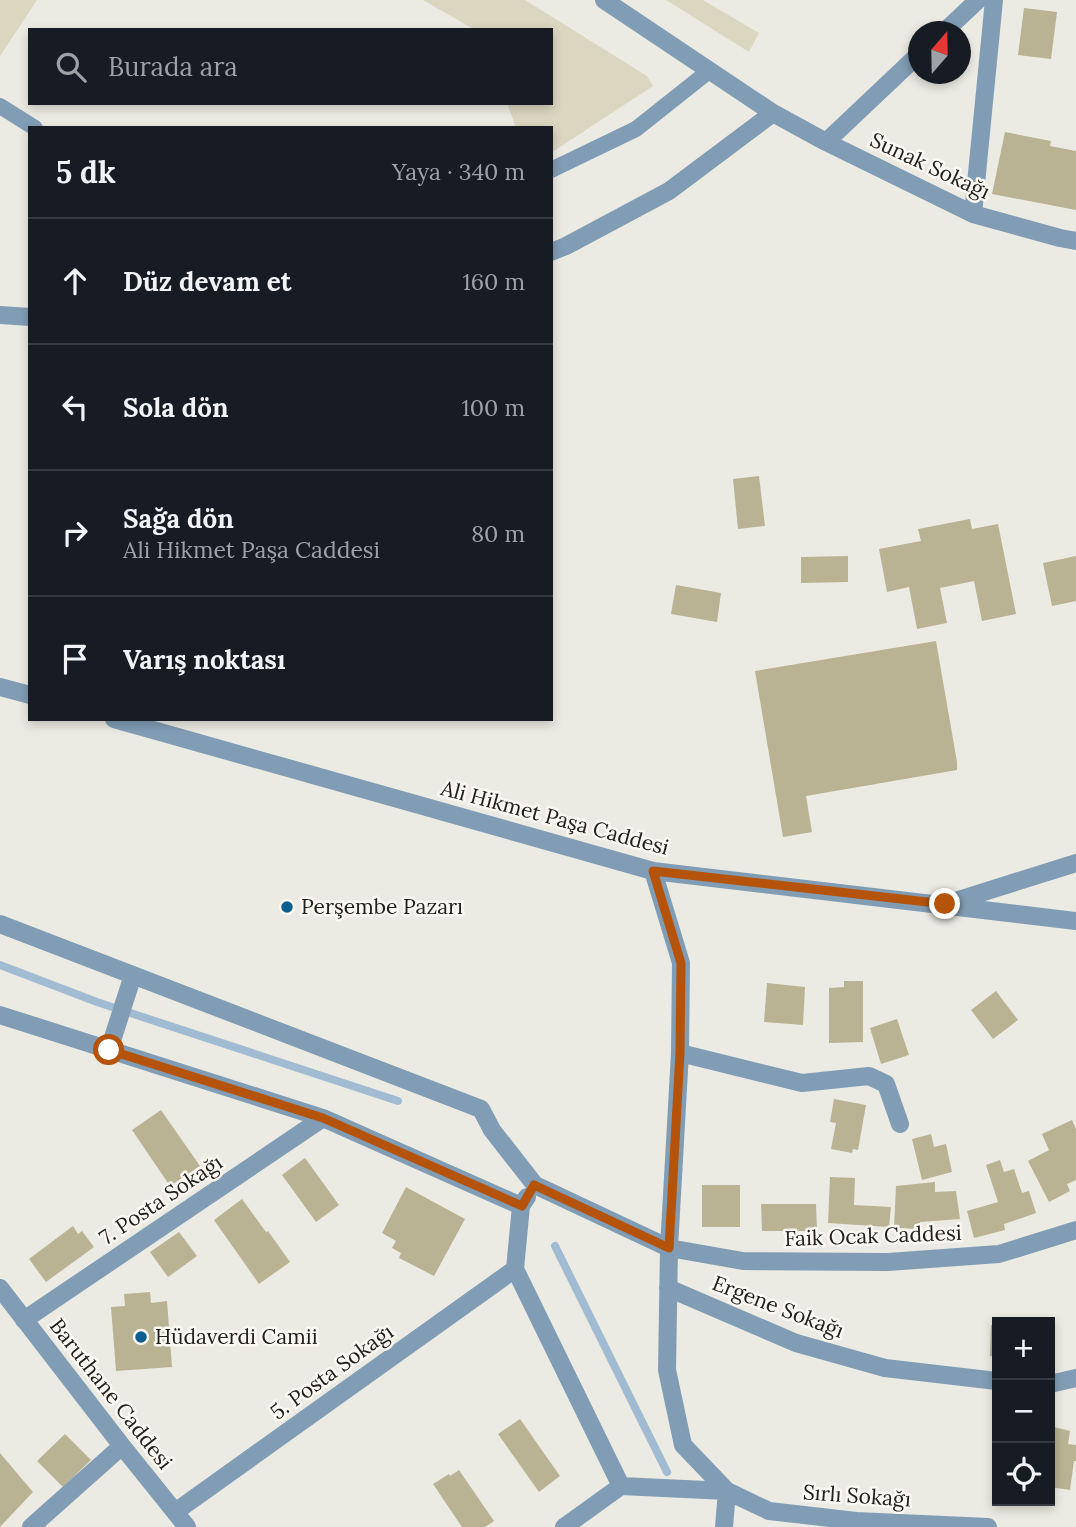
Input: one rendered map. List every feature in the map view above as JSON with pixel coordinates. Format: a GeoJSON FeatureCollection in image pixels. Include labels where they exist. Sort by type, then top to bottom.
{"type":"FeatureCollection","features":[{"type":"Feature","properties":{"kind":"street","name":"Sunak Sokağı"},"geometry":{"type":"LineString","coordinates":[[604,0],[773,113],[826,142],[974,214],[1076,241]]}},
{"type":"Feature","properties":{"kind":"street"},"geometry":{"type":"LineString","coordinates":[[956,21],[978,0]]}},
{"type":"Feature","properties":{"kind":"street"},"geometry":{"type":"LineString","coordinates":[[974,214],[994,0]]}},
{"type":"Feature","properties":{"kind":"street"},"geometry":{"type":"LineString","coordinates":[[826,142],[908,65]]}},
{"type":"Feature","properties":{"kind":"street"},"geometry":{"type":"LineString","coordinates":[[553,251],[669,191],[773,113]]}},
{"type":"Feature","properties":{"kind":"street"},"geometry":{"type":"LineString","coordinates":[[0,315],[28,317]]}},
{"type":"Feature","properties":{"kind":"street"},"geometry":{"type":"LineString","coordinates":[[0,687],[28,694]]}},
{"type":"Feature","properties":{"kind":"street","name":"Ali Hikmet Paşa Caddesi"},"geometry":{"type":"LineString","coordinates":[[121,721],[653,871],[1076,921]]}},
{"type":"Feature","properties":{"kind":"street"},"geometry":{"type":"LineString","coordinates":[[945,904],[1076,863]]}},
{"type":"Feature","properties":{"kind":"street"},"geometry":{"type":"LineString","coordinates":[[653,871],[681,963],[680,1053],[669,1248],[667,1370],[683,1445],[727,1491],[724,1527]]}},
{"type":"Feature","properties":{"kind":"street"},"geometry":{"type":"LineString","coordinates":[[0,924],[481,1109],[492,1130],[534,1185],[522,1206],[515,1269],[621,1486]]}},
{"type":"Feature","properties":{"kind":"street"},"geometry":{"type":"LineString","coordinates":[[109,1050],[133,975]]}},
{"type":"Feature","properties":{"kind":"street"},"geometry":{"type":"LineString","coordinates":[[0,1015],[323,1118],[522,1206]]}},
{"type":"Feature","properties":{"kind":"street"},"geometry":{"type":"LineString","coordinates":[[680,1053],[802,1083],[869,1076],[886,1084],[900,1124]]}},
{"type":"Feature","properties":{"kind":"street","name":"7. Posta Sokağı"},"geometry":{"type":"LineString","coordinates":[[24,1320],[323,1118]]}},
{"type":"Feature","properties":{"kind":"street","name":"Faik Ocak Caddesi"},"geometry":{"type":"LineString","coordinates":[[534,1185],[669,1248],[743,1261],[888,1262],[999,1254],[1076,1230]]}},
{"type":"Feature","properties":{"kind":"street","name":"5. Posta Sokağı"},"geometry":{"type":"LineString","coordinates":[[175,1512],[515,1269]]}},
{"type":"Feature","properties":{"kind":"street","name":"Ergene Sokağı"},"geometry":{"type":"LineString","coordinates":[[668,1287],[796,1343],[885,1368],[992,1380]]}},
{"type":"Feature","properties":{"kind":"street","name":"Baruthane Caddesi"},"geometry":{"type":"LineString","coordinates":[[0,1288],[187,1527]]}},
{"type":"Feature","properties":{"kind":"street"},"geometry":{"type":"LineString","coordinates":[[1055,1383],[1076,1378]]}},
{"type":"Feature","properties":{"kind":"street"},"geometry":{"type":"LineString","coordinates":[[31,1527],[122,1446]]}},
{"type":"Feature","properties":{"kind":"street"},"geometry":{"type":"LineString","coordinates":[[564,1527],[621,1486],[727,1491]]}},
{"type":"Feature","properties":{"kind":"street","name":"Sırlı Sokağı"},"geometry":{"type":"LineString","coordinates":[[727,1491],[769,1511],[856,1521],[988,1527]]}},
{"type":"Feature","properties":{"kind":"lane"},"geometry":{"type":"LineString","coordinates":[[553,169],[636,129],[709,71]]}},
{"type":"Feature","properties":{"kind":"lane"},"geometry":{"type":"LineString","coordinates":[[0,106],[32,126]]}},
{"type":"Feature","properties":{"kind":"shaded area"},"geometry":{"type":"Polygon","coordinates":[[[0,0],[37,0],[0,56],[0,0]]]}},
{"type":"Feature","properties":{"kind":"shaded area"},"geometry":{"type":"Polygon","coordinates":[[[423,0],[525,0],[647,76],[653,86],[553,152],[553,126],[515,126],[508,105],[553,105],[553,28],[472,28],[423,0]]]}},
{"type":"Feature","properties":{"kind":"shaded area"},"geometry":{"type":"Polygon","coordinates":[[[666,0],[703,0],[759,33],[749,52],[666,0]]]}},
{"type":"Feature","properties":{"kind":"building"},"geometry":{"type":"Polygon","coordinates":[[[1024,8],[1057,12],[1051,59],[1018,55],[1024,8]]]}},
{"type":"Feature","properties":{"kind":"building"},"geometry":{"type":"Polygon","coordinates":[[[1005,132],[1051,141],[1050,146],[1076,151],[1076,210],[992,194],[1005,132]]]}},
{"type":"Feature","properties":{"kind":"building"},"geometry":{"type":"Polygon","coordinates":[[[759,476],[765,526],[738,529],[733,479],[759,476]]]}},
{"type":"Feature","properties":{"kind":"building"},"geometry":{"type":"Polygon","coordinates":[[[970,519],[972,529],[998,524],[1016,614],[982,621],[974,581],[940,588],[947,623],[917,629],[909,587],[887,592],[879,549],[921,541],[918,529],[970,519]]]}},
{"type":"Feature","properties":{"kind":"building"},"geometry":{"type":"Polygon","coordinates":[[[848,556],[848,582],[801,583],[801,557],[848,556]]]}},
{"type":"Feature","properties":{"kind":"building"},"geometry":{"type":"Polygon","coordinates":[[[1076,556],[1076,601],[1052,606],[1043,563],[1076,556]]]}},
{"type":"Feature","properties":{"kind":"building"},"geometry":{"type":"Polygon","coordinates":[[[676,585],[721,593],[717,622],[671,614],[676,585]]]}},
{"type":"Feature","properties":{"kind":"building"},"geometry":{"type":"Polygon","coordinates":[[[936,641],[957,770],[806,796],[812,832],[783,837],[755,671],[936,641]]]}},
{"type":"Feature","properties":{"kind":"building"},"geometry":{"type":"Polygon","coordinates":[[[844,981],[863,981],[863,1042],[829,1043],[829,988],[844,987],[844,981]]]}},
{"type":"Feature","properties":{"kind":"building"},"geometry":{"type":"Polygon","coordinates":[[[767,983],[805,987],[803,1025],[764,1022],[767,983]]]}},
{"type":"Feature","properties":{"kind":"building"},"geometry":{"type":"Polygon","coordinates":[[[996,991],[1018,1020],[993,1039],[971,1010],[996,991]]]}},
{"type":"Feature","properties":{"kind":"building"},"geometry":{"type":"Polygon","coordinates":[[[897,1019],[909,1055],[881,1064],[870,1028],[897,1019]]]}},
{"type":"Feature","properties":{"kind":"building"},"geometry":{"type":"Polygon","coordinates":[[[834,1099],[866,1105],[858,1150],[853,1149],[852,1153],[831,1149],[836,1123],[830,1122],[834,1099]]]}},
{"type":"Feature","properties":{"kind":"building"},"geometry":{"type":"Polygon","coordinates":[[[161,1110],[200,1166],[170,1186],[132,1130],[161,1110]]]}},
{"type":"Feature","properties":{"kind":"building"},"geometry":{"type":"Polygon","coordinates":[[[1072,1120],[1076,1129],[1076,1180],[1067,1184],[1070,1191],[1049,1202],[1028,1161],[1049,1150],[1042,1134],[1072,1120]]]}},
{"type":"Feature","properties":{"kind":"building"},"geometry":{"type":"Polygon","coordinates":[[[931,1134],[934,1147],[946,1144],[952,1172],[922,1180],[912,1139],[931,1134]]]}},
{"type":"Feature","properties":{"kind":"building"},"geometry":{"type":"Polygon","coordinates":[[[305,1158],[339,1205],[316,1222],[282,1175],[305,1158]]]}},
{"type":"Feature","properties":{"kind":"building"},"geometry":{"type":"Polygon","coordinates":[[[1000,1160],[1004,1172],[1014,1169],[1022,1193],[1029,1191],[1036,1213],[1004,1224],[1005,1230],[974,1238],[967,1211],[998,1202],[986,1165],[1000,1160]]]}},
{"type":"Feature","properties":{"kind":"building"},"geometry":{"type":"Polygon","coordinates":[[[830,1177],[855,1178],[854,1205],[891,1207],[889,1227],[828,1223],[830,1177]]]}},
{"type":"Feature","properties":{"kind":"building"},"geometry":{"type":"Polygon","coordinates":[[[935,1182],[935,1192],[956,1191],[960,1219],[920,1222],[921,1229],[894,1228],[896,1186],[935,1182]]]}},
{"type":"Feature","properties":{"kind":"building"},"geometry":{"type":"Polygon","coordinates":[[[702,1185],[740,1185],[740,1227],[702,1227],[702,1185]]]}},
{"type":"Feature","properties":{"kind":"building"},"geometry":{"type":"Polygon","coordinates":[[[406,1187],[465,1219],[434,1276],[399,1258],[401,1253],[392,1248],[396,1241],[382,1233],[406,1187]]]}},
{"type":"Feature","properties":{"kind":"building"},"geometry":{"type":"Polygon","coordinates":[[[242,1199],[290,1262],[259,1284],[214,1220],[242,1199]]]}},
{"type":"Feature","properties":{"kind":"building"},"geometry":{"type":"Polygon","coordinates":[[[761,1204],[816,1204],[817,1231],[762,1231],[761,1204]]]}},
{"type":"Feature","properties":{"kind":"building"},"geometry":{"type":"Polygon","coordinates":[[[73,1226],[78,1234],[82,1231],[94,1247],[46,1282],[29,1259],[73,1226]]]}},
{"type":"Feature","properties":{"kind":"building"},"geometry":{"type":"Polygon","coordinates":[[[179,1232],[197,1256],[168,1277],[150,1252],[179,1232]]]}},
{"type":"Feature","properties":{"kind":"building","name":"Hüdaverdi Camii"},"geometry":{"type":"Polygon","coordinates":[[[150,1292],[151,1303],[167,1301],[172,1367],[116,1371],[111,1307],[125,1306],[124,1294],[150,1292]]]}},
{"type":"Feature","properties":{"kind":"building"},"geometry":{"type":"Polygon","coordinates":[[[991,1325],[992,1325],[992,1356],[991,1325]]]}},
{"type":"Feature","properties":{"kind":"building"},"geometry":{"type":"Polygon","coordinates":[[[520,1419],[560,1476],[539,1492],[498,1434],[520,1419]]]}},
{"type":"Feature","properties":{"kind":"building"},"geometry":{"type":"Polygon","coordinates":[[[1055,1427],[1070,1431],[1068,1444],[1076,1445],[1076,1461],[1070,1490],[1055,1488],[1055,1427]]]}},
{"type":"Feature","properties":{"kind":"building"},"geometry":{"type":"Polygon","coordinates":[[[65,1434],[91,1460],[63,1487],[37,1461],[65,1434]]]}},
{"type":"Feature","properties":{"kind":"building"},"geometry":{"type":"Polygon","coordinates":[[[0,1453],[33,1492],[0,1527],[0,1453]]]}},
{"type":"Feature","properties":{"kind":"building"},"geometry":{"type":"Polygon","coordinates":[[[459,1470],[494,1521],[485,1527],[462,1527],[433,1484],[459,1470]]]}},
{"type":"Feature","properties":{"kind":"waterway"},"geometry":{"type":"LineString","coordinates":[[0,965],[97,1002],[398,1101]]}},
{"type":"Feature","properties":{"kind":"waterway"},"geometry":{"type":"LineString","coordinates":[[555,1246],[667,1472]]}},
{"type":"Feature","properties":{"kind":"place","name":"Perşembe Pazarı"},"geometry":{"type":"Point","coordinates":[287,907]}},
{"type":"Feature","properties":{"kind":"place","name":"Hüdaverdi Camii"},"geometry":{"type":"Point","coordinates":[141,1337]}},
{"type":"Feature","properties":{"kind":"route"},"geometry":{"type":"LineString","coordinates":[[109,1050],[323,1118],[522,1206],[534,1185],[669,1248],[680,1053],[681,963],[653,871],[945,904]]}}]}
